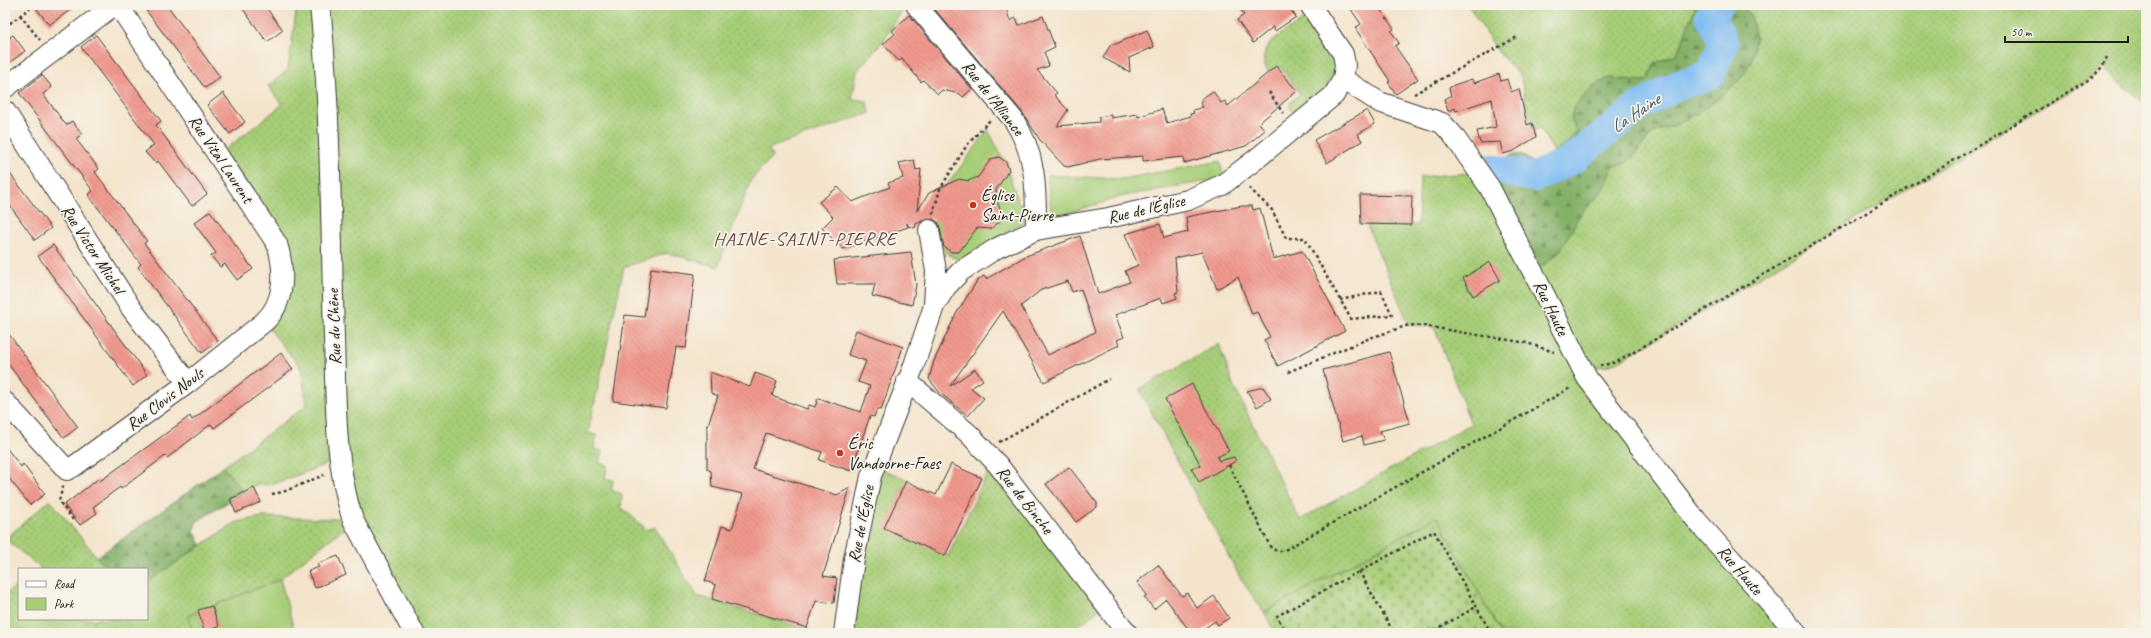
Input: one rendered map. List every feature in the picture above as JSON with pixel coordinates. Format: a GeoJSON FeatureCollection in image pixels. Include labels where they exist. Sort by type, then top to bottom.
{"type":"FeatureCollection","features":[{"type":"Feature","properties":{"kind":"street"},"geometry":{"type":"LineString","coordinates":[[5,88],[114,5]]}},
{"type":"Feature","properties":{"kind":"street","name":"Rue Vital Laurent"},"geometry":{"type":"LineString","coordinates":[[118,5],[277,244],[283,262],[283,281],[271,316],[264,322]]}},
{"type":"Feature","properties":{"kind":"street","name":"Rue du Chêne"},"geometry":{"type":"LineString","coordinates":[[320,5],[325,66],[337,402],[340,458],[346,500],[353,520],[414,633]]}},
{"type":"Feature","properties":{"kind":"street","name":"Rue de l'Alliance"},"geometry":{"type":"LineString","coordinates":[[916,5],[1002,106],[1023,133],[1035,173],[1036,230]]}},
{"type":"Feature","properties":{"kind":"street"},"geometry":{"type":"LineString","coordinates":[[1310,5],[1343,54],[1345,65],[1343,79]]}},
{"type":"Feature","properties":{"kind":"street","name":"Rue Haute"},"geometry":{"type":"LineString","coordinates":[[1343,79],[1379,102],[1442,123],[1453,135],[1490,188],[1581,368],[1697,521],[1797,633]]}},
{"type":"Feature","properties":{"kind":"street","name":"Rue de l'Église"},"geometry":{"type":"LineString","coordinates":[[844,633],[853,564],[866,491],[934,306],[946,286],[962,271],[998,248],[1036,230],[1108,218],[1188,200],[1212,190],[1235,175],[1334,95],[1343,79]]}},
{"type":"Feature","properties":{"kind":"street","name":"Rue Victor Michel"},"geometry":{"type":"LineString","coordinates":[[5,111],[130,308],[188,383]]}},
{"type":"Feature","properties":{"kind":"street","name":"Rue de l'Église"},"geometry":{"type":"LineString","coordinates":[[929,230],[936,271],[934,306]]}},
{"type":"Feature","properties":{"kind":"street","name":"Rue Clovis Nouls"},"geometry":{"type":"LineString","coordinates":[[65,468],[188,383],[264,322]]}},
{"type":"Feature","properties":{"kind":"street","name":"Rue de Binche"},"geometry":{"type":"LineString","coordinates":[[907,381],[961,427],[985,450],[1127,633]]}},
{"type":"Feature","properties":{"kind":"street"},"geometry":{"type":"LineString","coordinates":[[5,402],[65,468]]}},
{"type":"Feature","properties":{"kind":"path"},"geometry":{"type":"LineString","coordinates":[[5,27],[34,5]]}},
{"type":"Feature","properties":{"kind":"path"},"geometry":{"type":"LineString","coordinates":[[20,15],[50,54]]}},
{"type":"Feature","properties":{"kind":"path"},"geometry":{"type":"LineString","coordinates":[[1391,107],[1517,36]]}},
{"type":"Feature","properties":{"kind":"path"},"geometry":{"type":"LineString","coordinates":[[1288,372],[1370,338],[1409,325],[1527,343],[1554,352],[1581,368],[1607,366],[1620,361],[2093,76],[2102,67],[2107,57]]}},
{"type":"Feature","properties":{"kind":"path"},"geometry":{"type":"LineString","coordinates":[[1269,92],[1283,113],[1287,126],[1287,134]]}},
{"type":"Feature","properties":{"kind":"path"},"geometry":{"type":"LineString","coordinates":[[929,230],[940,190],[967,145],[1002,106]]}},
{"type":"Feature","properties":{"kind":"path"},"geometry":{"type":"LineString","coordinates":[[1235,175],[1272,210],[1286,238],[1305,238],[1340,300],[1351,319],[1392,315],[1381,291],[1340,300]]}},
{"type":"Feature","properties":{"kind":"path"},"geometry":{"type":"LineString","coordinates":[[985,450],[1109,379]]}},
{"type":"Feature","properties":{"kind":"path"},"geometry":{"type":"LineString","coordinates":[[1229,465],[1271,548],[1277,551],[1283,551],[1291,548],[1568,388],[1576,385],[1594,386]]}},
{"type":"Feature","properties":{"kind":"path"},"geometry":{"type":"LineString","coordinates":[[65,468],[59,502],[74,521]]}},
{"type":"Feature","properties":{"kind":"path"},"geometry":{"type":"LineString","coordinates":[[272,494],[283,492],[319,477],[343,471]]}},
{"type":"Feature","properties":{"kind":"path"},"geometry":{"type":"LineString","coordinates":[[1286,633],[1277,616],[1434,531],[1491,633]]}},
{"type":"Feature","properties":{"kind":"path"},"geometry":{"type":"LineString","coordinates":[[1359,571],[1394,633]]}},
{"type":"Feature","properties":{"kind":"path"},"geometry":{"type":"LineString","coordinates":[[1430,633],[1476,607]]}},
{"type":"Feature","properties":{"kind":"green space"},"geometry":{"type":"Polygon","coordinates":[[[297,5],[906,5],[883,41],[857,71],[852,99],[867,101],[870,113],[772,147],[769,151],[773,156],[751,180],[718,267],[667,253],[624,267],[588,433],[596,435],[594,449],[602,451],[599,463],[607,465],[605,478],[613,480],[611,490],[622,494],[621,507],[647,530],[655,527],[697,596],[819,633],[414,633],[353,521],[280,579],[188,616],[193,633],[5,633],[5,594],[18,585],[18,620],[148,620],[148,581],[236,522],[262,517],[331,519],[342,517],[340,459],[274,484],[256,485],[244,492],[223,467],[307,405],[301,368],[264,322],[283,271],[218,155],[282,105],[268,86],[288,70],[297,5]]]}},
{"type":"Feature","properties":{"kind":"green space"},"geometry":{"type":"Polygon","coordinates":[[[1468,5],[1696,5],[1677,54],[1655,63],[1647,81],[1628,81],[1593,86],[1575,106],[1571,117],[1576,132],[1570,141],[1554,152],[1540,128],[1531,132],[1521,77],[1499,53],[1468,5]]]}},
{"type":"Feature","properties":{"kind":"green space"},"geometry":{"type":"Polygon","coordinates":[[[1696,5],[1741,5],[1751,16],[1756,37],[1751,62],[1739,80],[1714,102],[1681,123],[1654,132],[1627,163],[1612,166],[1608,179],[1599,195],[1581,214],[1562,246],[1550,260],[1532,270],[1479,172],[1514,154],[1522,155],[1535,164],[1570,141],[1576,132],[1571,117],[1575,106],[1593,86],[1609,78],[1647,81],[1655,63],[1677,54],[1696,5]]]}},
{"type":"Feature","properties":{"kind":"green space"},"geometry":{"type":"Polygon","coordinates":[[[1741,5],[1764,7],[1768,5],[2146,5],[2146,105],[2102,67],[2093,77],[1619,361],[1607,366],[1581,369],[1797,633],[1501,633],[1437,517],[1264,612],[1242,581],[1139,389],[1219,344],[1233,385],[1300,520],[1471,424],[1434,327],[1409,325],[1367,225],[1418,225],[1420,177],[1479,172],[1543,266],[1559,252],[1581,213],[1597,197],[1611,172],[1612,166],[1627,163],[1654,132],[1681,123],[1714,102],[1751,16],[1741,5]]]}},
{"type":"Feature","properties":{"kind":"green space"},"geometry":{"type":"Polygon","coordinates":[[[1304,20],[1315,24],[1337,60],[1331,78],[1323,91],[1297,114],[1289,107],[1291,101],[1300,93],[1280,67],[1270,75],[1265,65],[1264,56],[1266,49],[1272,42],[1304,20]]]}},
{"type":"Feature","properties":{"kind":"green space"},"geometry":{"type":"Polygon","coordinates":[[[988,130],[1003,158],[1007,162],[1008,172],[1025,220],[963,261],[952,257],[935,244],[933,228],[941,193],[988,130]]]}},
{"type":"Feature","properties":{"kind":"green space"},"geometry":{"type":"Polygon","coordinates":[[[1220,161],[1224,178],[1124,196],[1052,218],[1047,175],[1122,179],[1220,161]]]}},
{"type":"Feature","properties":{"kind":"green space"},"geometry":{"type":"Polygon","coordinates":[[[998,465],[1105,605],[1069,633],[844,633],[875,466],[910,481],[889,528],[948,556],[988,472],[998,465]]]}},
{"type":"Feature","properties":{"kind":"green space"},"geometry":{"type":"Polygon","coordinates":[[[223,467],[244,492],[196,522],[194,531],[201,545],[148,581],[148,568],[106,568],[97,557],[223,467]]]}},
{"type":"Feature","properties":{"kind":"green space"},"geometry":{"type":"Polygon","coordinates":[[[50,500],[106,568],[41,568],[5,539],[50,500]]]}},
{"type":"Feature","properties":{"kind":"green space"},"geometry":{"type":"Polygon","coordinates":[[[1437,517],[1501,633],[1275,633],[1264,612],[1437,517]]]}},
{"type":"Feature","properties":{"kind":"green space"},"geometry":{"type":"Polygon","coordinates":[[[280,579],[295,633],[193,633],[188,616],[280,579]]]}},
{"type":"Feature","properties":{"kind":"building"},"geometry":{"type":"Polygon","coordinates":[[[34,5],[77,5],[49,25],[34,5]]]}},
{"type":"Feature","properties":{"kind":"building"},"geometry":{"type":"Polygon","coordinates":[[[142,5],[167,5],[220,77],[205,88],[142,5]]]}},
{"type":"Feature","properties":{"kind":"building"},"geometry":{"type":"Polygon","coordinates":[[[240,5],[264,5],[283,30],[267,42],[240,5]]]}},
{"type":"Feature","properties":{"kind":"building"},"geometry":{"type":"Polygon","coordinates":[[[931,5],[1005,5],[1010,21],[1016,18],[1019,25],[1043,16],[1055,47],[1044,52],[1049,66],[1037,70],[1057,93],[1054,95],[1068,110],[1057,126],[1099,122],[1099,117],[1111,115],[1111,118],[1138,114],[1138,117],[1162,109],[1167,123],[1191,116],[1190,114],[1194,113],[1193,110],[1203,107],[1200,103],[1202,102],[1201,99],[1213,91],[1221,103],[1225,101],[1228,106],[1276,66],[1297,91],[1259,123],[1265,130],[1246,146],[1184,163],[1183,157],[1143,161],[1143,156],[1100,159],[1068,167],[1064,166],[1040,140],[1022,112],[931,5]]]}},
{"type":"Feature","properties":{"kind":"building"},"geometry":{"type":"Polygon","coordinates":[[[1238,5],[1287,5],[1296,17],[1275,31],[1273,27],[1253,43],[1237,20],[1244,15],[1238,5]]]}},
{"type":"Feature","properties":{"kind":"building"},"geometry":{"type":"Polygon","coordinates":[[[1348,5],[1377,5],[1394,29],[1391,31],[1399,43],[1395,46],[1418,79],[1396,94],[1388,82],[1390,81],[1355,28],[1361,24],[1348,5]]]}},
{"type":"Feature","properties":{"kind":"building"},"geometry":{"type":"Polygon","coordinates":[[[909,15],[972,89],[963,97],[960,94],[942,90],[938,94],[923,80],[921,82],[902,59],[899,61],[883,44],[895,34],[892,31],[909,15]]]}},
{"type":"Feature","properties":{"kind":"building"},"geometry":{"type":"Polygon","coordinates":[[[1147,30],[1154,47],[1129,58],[1130,72],[1103,58],[1111,44],[1116,44],[1147,30]]]}},
{"type":"Feature","properties":{"kind":"building"},"geometry":{"type":"Polygon","coordinates":[[[13,35],[25,51],[5,66],[5,41],[13,35]]]}},
{"type":"Feature","properties":{"kind":"building"},"geometry":{"type":"Polygon","coordinates":[[[96,35],[161,121],[156,125],[207,194],[192,206],[158,161],[155,163],[145,152],[154,145],[81,47],[96,35]]]}},
{"type":"Feature","properties":{"kind":"building"},"geometry":{"type":"Polygon","coordinates":[[[1499,74],[1501,81],[1507,79],[1511,92],[1519,89],[1527,125],[1532,123],[1536,137],[1514,151],[1503,154],[1500,142],[1480,143],[1477,131],[1496,127],[1492,99],[1456,111],[1455,108],[1448,111],[1444,99],[1451,96],[1449,88],[1454,85],[1472,79],[1474,83],[1499,74]]]}},
{"type":"Feature","properties":{"kind":"building"},"geometry":{"type":"Polygon","coordinates":[[[42,75],[52,87],[43,94],[66,125],[72,121],[82,134],[76,139],[99,169],[95,172],[147,241],[144,243],[218,341],[202,353],[138,267],[141,264],[88,195],[93,191],[19,93],[42,75]]]}},
{"type":"Feature","properties":{"kind":"building"},"geometry":{"type":"Polygon","coordinates":[[[223,93],[245,122],[230,134],[207,105],[223,93]]]}},
{"type":"Feature","properties":{"kind":"building"},"geometry":{"type":"Polygon","coordinates":[[[1367,110],[1375,124],[1358,134],[1362,141],[1327,163],[1314,140],[1367,110]]]}},
{"type":"Feature","properties":{"kind":"building"},"geometry":{"type":"Polygon","coordinates":[[[999,157],[1006,162],[1009,170],[996,190],[996,200],[1002,212],[1000,221],[991,229],[977,228],[959,252],[951,252],[944,247],[938,222],[933,219],[916,224],[915,228],[908,226],[907,223],[908,227],[843,249],[822,228],[833,217],[819,202],[838,187],[852,202],[890,187],[888,183],[903,178],[899,163],[914,160],[916,170],[921,169],[917,212],[929,193],[959,179],[968,181],[978,177],[991,159],[999,157]]]}},
{"type":"Feature","properties":{"kind":"building"},"geometry":{"type":"Polygon","coordinates":[[[5,167],[51,228],[35,240],[5,199],[5,167]]]}},
{"type":"Feature","properties":{"kind":"building"},"geometry":{"type":"Polygon","coordinates":[[[1360,195],[1412,196],[1411,225],[1361,224],[1360,195]]]}},
{"type":"Feature","properties":{"kind":"building"},"geometry":{"type":"Polygon","coordinates":[[[1242,206],[1252,206],[1253,210],[1260,208],[1273,259],[1302,251],[1345,331],[1278,366],[1264,340],[1270,337],[1257,312],[1252,314],[1238,277],[1217,289],[1202,252],[1175,258],[1178,292],[1175,293],[1177,298],[1163,303],[1161,298],[1115,315],[1124,337],[1117,340],[1119,345],[1044,382],[1003,311],[950,386],[975,369],[983,380],[971,388],[984,398],[968,416],[940,393],[929,379],[934,361],[956,314],[977,281],[984,276],[986,279],[1026,256],[1080,236],[1098,294],[1130,282],[1125,271],[1138,265],[1125,234],[1160,224],[1164,238],[1188,232],[1186,217],[1242,206]],[[1068,281],[1041,290],[1021,306],[1048,355],[1095,332],[1081,289],[1072,292],[1068,281]]]}},
{"type":"Feature","properties":{"kind":"building"},"geometry":{"type":"Polygon","coordinates":[[[210,211],[253,269],[237,280],[225,264],[220,267],[211,256],[216,253],[194,223],[210,211]]]}},
{"type":"Feature","properties":{"kind":"building"},"geometry":{"type":"Polygon","coordinates":[[[53,245],[147,375],[133,386],[38,256],[53,245]]]}},
{"type":"Feature","properties":{"kind":"building"},"geometry":{"type":"Polygon","coordinates":[[[911,252],[916,285],[912,305],[872,296],[875,284],[837,284],[834,260],[911,252]]]}},
{"type":"Feature","properties":{"kind":"building"},"geometry":{"type":"Polygon","coordinates":[[[1490,262],[1500,280],[1473,296],[1463,278],[1490,262]]]}},
{"type":"Feature","properties":{"kind":"building"},"geometry":{"type":"Polygon","coordinates":[[[651,268],[695,274],[686,348],[676,347],[666,408],[613,401],[625,315],[644,317],[651,268]]]}},
{"type":"Feature","properties":{"kind":"building"},"geometry":{"type":"Polygon","coordinates":[[[5,329],[78,427],[64,438],[5,360],[5,329]]]}},
{"type":"Feature","properties":{"kind":"building"},"geometry":{"type":"Polygon","coordinates":[[[856,330],[903,347],[881,410],[877,409],[874,417],[870,416],[851,471],[819,460],[822,452],[766,433],[753,469],[837,495],[850,488],[823,576],[837,578],[834,603],[816,601],[807,628],[712,599],[716,585],[705,581],[722,526],[732,529],[743,494],[712,487],[711,471],[707,469],[707,427],[718,396],[711,393],[710,372],[750,387],[755,373],[777,381],[772,396],[807,409],[809,405],[815,407],[818,398],[861,412],[870,386],[858,382],[866,361],[848,355],[856,330]]]}},
{"type":"Feature","properties":{"kind":"building"},"geometry":{"type":"Polygon","coordinates":[[[1389,352],[1410,423],[1380,431],[1384,440],[1364,445],[1362,436],[1343,441],[1323,370],[1389,352]]]}},
{"type":"Feature","properties":{"kind":"building"},"geometry":{"type":"Polygon","coordinates":[[[281,353],[293,369],[214,428],[211,424],[167,458],[165,456],[121,489],[120,487],[93,507],[97,513],[80,525],[64,505],[98,479],[100,481],[190,416],[192,420],[281,353]]]}},
{"type":"Feature","properties":{"kind":"building"},"geometry":{"type":"Polygon","coordinates":[[[1192,384],[1229,451],[1217,457],[1219,461],[1234,457],[1236,461],[1199,482],[1191,468],[1201,466],[1165,399],[1192,384]]]}},
{"type":"Feature","properties":{"kind":"building"},"geometry":{"type":"Polygon","coordinates":[[[1263,387],[1271,399],[1257,407],[1247,391],[1263,387]]]}},
{"type":"Feature","properties":{"kind":"building"},"geometry":{"type":"Polygon","coordinates":[[[5,446],[21,467],[23,464],[45,494],[30,505],[5,473],[5,446]]]}},
{"type":"Feature","properties":{"kind":"building"},"geometry":{"type":"Polygon","coordinates":[[[951,464],[982,478],[945,556],[884,528],[906,481],[936,495],[951,464]]]}},
{"type":"Feature","properties":{"kind":"building"},"geometry":{"type":"Polygon","coordinates":[[[1069,467],[1097,503],[1097,507],[1076,522],[1046,484],[1069,467]]]}},
{"type":"Feature","properties":{"kind":"building"},"geometry":{"type":"Polygon","coordinates":[[[254,488],[261,502],[236,513],[230,499],[254,488]]]}},
{"type":"Feature","properties":{"kind":"building"},"geometry":{"type":"Polygon","coordinates":[[[338,556],[346,575],[315,588],[308,571],[319,567],[317,564],[338,556]]]}},
{"type":"Feature","properties":{"kind":"building"},"geometry":{"type":"Polygon","coordinates":[[[1158,565],[1182,596],[1187,593],[1197,608],[1214,596],[1229,618],[1218,625],[1215,621],[1198,633],[1191,633],[1166,599],[1154,609],[1144,597],[1147,595],[1137,582],[1158,565]]]}},
{"type":"Feature","properties":{"kind":"building"},"geometry":{"type":"Polygon","coordinates":[[[212,606],[219,627],[204,631],[198,610],[212,606]]]}},
{"type":"Feature","properties":{"kind":"waterway","name":"La Haine"},"geometry":{"type":"LineString","coordinates":[[1491,169],[1535,177],[1571,160],[1640,106],[1676,86],[1710,75],[1724,43],[1710,16],[1718,5]]}},
{"type":"Feature","properties":{"kind":"place","name":"Église Saint-Pierre"},"geometry":{"type":"Point","coordinates":[973,205]}},
{"type":"Feature","properties":{"kind":"place","name":"Éric Vandoorne-Faes"},"geometry":{"type":"Point","coordinates":[840,453]}},
{"type":"Feature","properties":{"kind":"district","name":"HAINE-SAINT-PIERRE"},"geometry":{"type":"Point","coordinates":[805,239]}}]}
